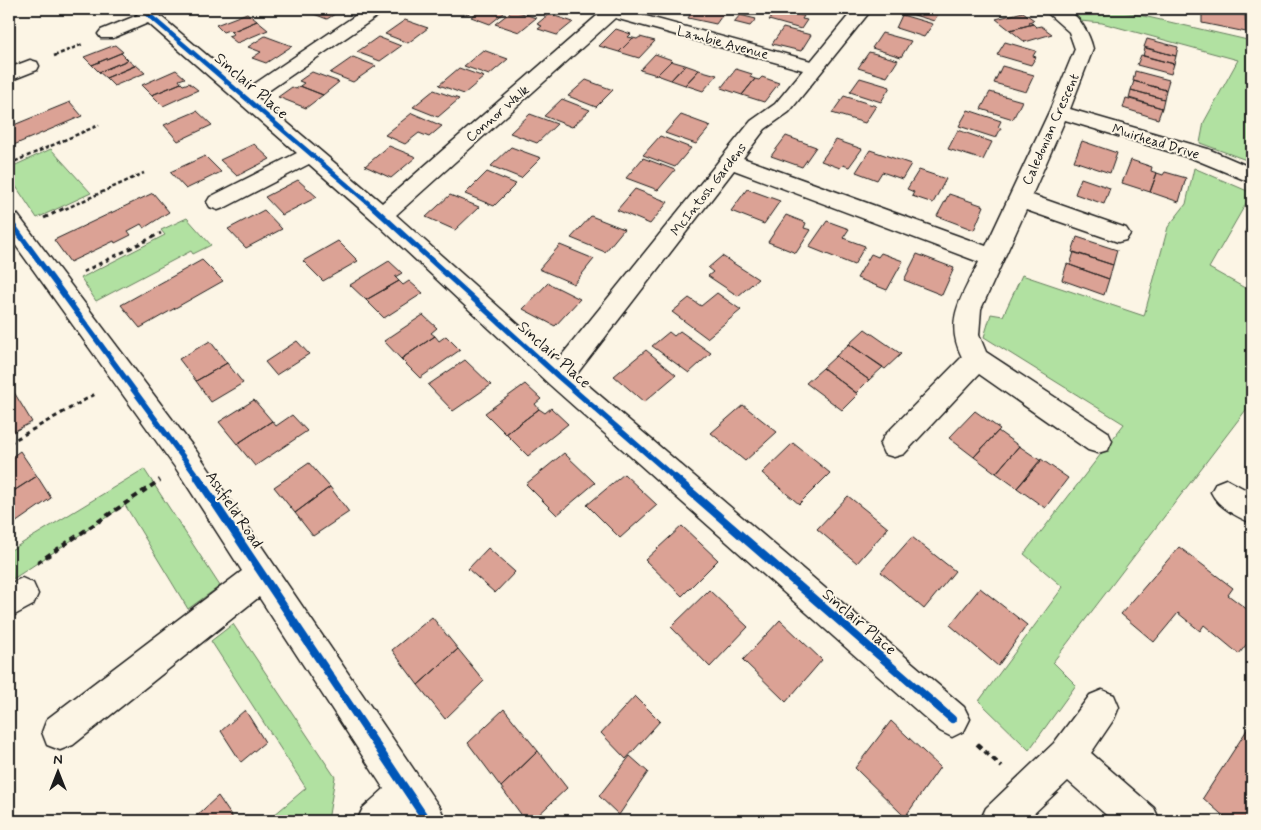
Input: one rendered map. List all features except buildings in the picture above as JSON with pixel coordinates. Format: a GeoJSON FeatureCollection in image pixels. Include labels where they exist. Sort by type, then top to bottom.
{"type":"FeatureCollection","features":[{"type":"Feature","properties":{"kind":"street"},"geometry":{"type":"LineString","coordinates":[[246,98],[376,9]]}},
{"type":"Feature","properties":{"kind":"street","name":"McIntosh Gardens"},"geometry":{"type":"LineString","coordinates":[[559,377],[758,125],[782,108],[863,9]]}},
{"type":"Feature","properties":{"kind":"street","name":"Caledonian Crescent"},"geometry":{"type":"LineString","coordinates":[[976,359],[966,343],[964,327],[969,309],[994,258],[1059,112],[1084,49],[1083,40],[1076,29],[1052,9]]}},
{"type":"Feature","properties":{"kind":"street","name":"Lambie Avenue"},"geometry":{"type":"LineString","coordinates":[[606,10],[816,68]]}},
{"type":"Feature","properties":{"kind":"street","name":"Connor Walk"},"geometry":{"type":"LineString","coordinates":[[382,215],[606,10]]}},
{"type":"Feature","properties":{"kind":"street","name":"Sinclair Place"},"geometry":{"type":"LineString","coordinates":[[107,34],[146,13],[382,215],[559,377],[952,719]]}},
{"type":"Feature","properties":{"kind":"street"},"geometry":{"type":"LineString","coordinates":[[9,75],[30,66]]}},
{"type":"Feature","properties":{"kind":"street","name":"Muirhead Drive"},"geometry":{"type":"LineString","coordinates":[[1059,112],[1201,154],[1252,176]]}},
{"type":"Feature","properties":{"kind":"street"},"geometry":{"type":"LineString","coordinates":[[218,202],[310,155]]}},
{"type":"Feature","properties":{"kind":"street"},"geometry":{"type":"LineString","coordinates":[[731,161],[994,258]]}},
{"type":"Feature","properties":{"kind":"street"},"geometry":{"type":"LineString","coordinates":[[1019,199],[1118,234]]}},
{"type":"Feature","properties":{"kind":"street","name":"Ashfield Road"},"geometry":{"type":"LineString","coordinates":[[13,225],[187,461],[417,807]]}},
{"type":"Feature","properties":{"kind":"street"},"geometry":{"type":"LineString","coordinates":[[894,445],[976,359],[1098,441]]}},
{"type":"Feature","properties":{"kind":"street"},"geometry":{"type":"LineString","coordinates":[[1226,492],[1252,509]]}},
{"type":"Feature","properties":{"kind":"street"},"geometry":{"type":"LineString","coordinates":[[60,732],[262,575]]}},
{"type":"Feature","properties":{"kind":"street"},"geometry":{"type":"LineString","coordinates":[[999,821],[1067,756],[1102,707]]}},
{"type":"Feature","properties":{"kind":"street"},"geometry":{"type":"LineString","coordinates":[[1067,756],[1141,821]]}},
{"type":"Feature","properties":{"kind":"street"},"geometry":{"type":"LineString","coordinates":[[376,821],[417,807]]}},
{"type":"Feature","properties":{"kind":"path"},"geometry":{"type":"LineString","coordinates":[[30,66],[107,34]]}},
{"type":"Feature","properties":{"kind":"path"},"geometry":{"type":"LineString","coordinates":[[9,164],[99,125]]}},
{"type":"Feature","properties":{"kind":"path"},"geometry":{"type":"LineString","coordinates":[[13,225],[144,173]]}},
{"type":"Feature","properties":{"kind":"path"},"geometry":{"type":"LineString","coordinates":[[57,284],[161,233]]}},
{"type":"Feature","properties":{"kind":"path"},"geometry":{"type":"LineString","coordinates":[[9,443],[125,377]]}},
{"type":"Feature","properties":{"kind":"path"},"geometry":{"type":"LineString","coordinates":[[15,598],[13,579],[187,461]]}},
{"type":"Feature","properties":{"kind":"path"},"geometry":{"type":"LineString","coordinates":[[952,719],[1029,794]]}},
{"type":"Feature","properties":{"kind":"green space"},"geometry":{"type":"Polygon","coordinates":[[[1062,9],[1113,9],[1252,41],[1252,154],[1249,161],[1200,143],[1204,122],[1238,60],[1102,23],[1080,21],[1062,9]]]}},
{"type":"Feature","properties":{"kind":"green space"},"geometry":{"type":"Polygon","coordinates":[[[51,149],[91,193],[37,218],[9,176],[9,168],[51,149]]]}},
{"type":"Feature","properties":{"kind":"green space"},"geometry":{"type":"Polygon","coordinates":[[[1194,168],[1252,193],[1209,268],[1252,292],[1252,402],[1053,662],[1076,685],[1029,750],[979,701],[1063,587],[1024,554],[1124,424],[984,337],[991,314],[1003,316],[1022,275],[1144,316],[1168,227],[1186,204],[1194,168]]]}},
{"type":"Feature","properties":{"kind":"green space"},"geometry":{"type":"Polygon","coordinates":[[[187,218],[211,245],[193,254],[191,251],[96,301],[81,278],[165,235],[161,230],[187,218]]]}},
{"type":"Feature","properties":{"kind":"green space"},"geometry":{"type":"Polygon","coordinates":[[[144,469],[220,586],[188,609],[125,505],[13,579],[11,550],[144,469]]]}},
{"type":"Feature","properties":{"kind":"green space"},"geometry":{"type":"Polygon","coordinates":[[[233,624],[335,777],[328,821],[267,821],[306,788],[211,641],[233,624]]]}},
{"type":"Feature","properties":{"kind":"cycle path"},"geometry":{"type":"LineString","coordinates":[[142,9],[382,215],[559,377],[952,719]]}},
{"type":"Feature","properties":{"kind":"cycle path"},"geometry":{"type":"LineString","coordinates":[[9,220],[187,461],[427,821]]}}]}
